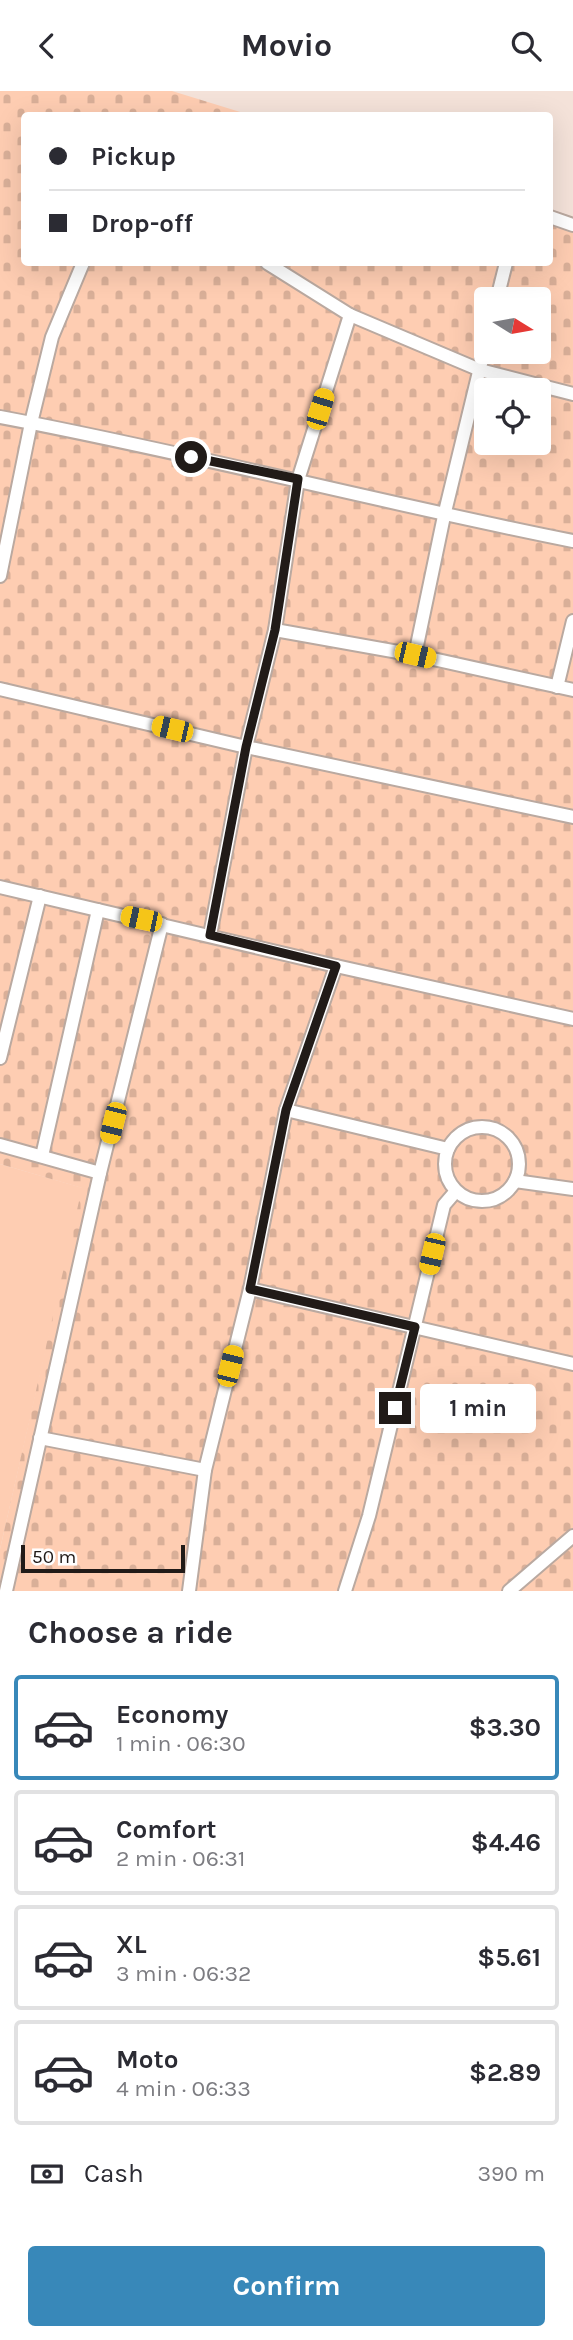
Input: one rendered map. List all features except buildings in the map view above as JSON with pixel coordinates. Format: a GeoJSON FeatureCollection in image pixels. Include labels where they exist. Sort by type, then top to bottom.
{"type":"FeatureCollection","features":[{"type":"Feature","properties":{"kind":"lane"},"geometry":{"type":"LineString","coordinates":[[553,218],[573,225]]}},
{"type":"Feature","properties":{"kind":"lane"},"geometry":{"type":"LineString","coordinates":[[0,576],[31,423],[52,337],[82,266]]}},
{"type":"Feature","properties":{"kind":"lane"},"geometry":{"type":"LineString","coordinates":[[272,266],[350,315],[480,369],[573,394]]}},
{"type":"Feature","properties":{"kind":"lane"},"geometry":{"type":"LineString","coordinates":[[500,287],[505,266]]}},
{"type":"Feature","properties":{"kind":"lane"},"geometry":{"type":"LineString","coordinates":[[210,935],[246,747],[275,630],[298,479],[350,315]]}},
{"type":"Feature","properties":{"kind":"lane"},"geometry":{"type":"LineString","coordinates":[[415,655],[444,516],[481,364]]}},
{"type":"Feature","properties":{"kind":"lane"},"geometry":{"type":"LineString","coordinates":[[0,417],[298,479],[444,516],[573,541]]}},
{"type":"Feature","properties":{"kind":"lane"},"geometry":{"type":"LineString","coordinates":[[557,687],[573,621]]}},
{"type":"Feature","properties":{"kind":"lane"},"geometry":{"type":"LineString","coordinates":[[275,630],[415,655],[573,690]]}},
{"type":"Feature","properties":{"kind":"lane"},"geometry":{"type":"LineString","coordinates":[[0,689],[246,747],[573,817]]}},
{"type":"Feature","properties":{"kind":"lane"},"geometry":{"type":"LineString","coordinates":[[0,887],[573,1019]]}},
{"type":"Feature","properties":{"kind":"lane"},"geometry":{"type":"LineString","coordinates":[[0,1058],[40,896]]}},
{"type":"Feature","properties":{"kind":"lane"},"geometry":{"type":"LineString","coordinates":[[42,1156],[98,910]]}},
{"type":"Feature","properties":{"kind":"lane"},"geometry":{"type":"LineString","coordinates":[[6,1591],[100,1173],[162,924]]}},
{"type":"Feature","properties":{"kind":"lane"},"geometry":{"type":"LineString","coordinates":[[189,1591],[205,1470],[250,1289],[286,1110],[336,966]]}},
{"type":"Feature","properties":{"kind":"lane"},"geometry":{"type":"LineString","coordinates":[[286,1110],[448,1149]]}},
{"type":"Feature","properties":{"kind":"lane"},"geometry":{"type":"LineString","coordinates":[[475,1128],[498,1131],[508,1137],[518,1158],[519,1170],[515,1181],[499,1198],[477,1201],[465,1198],[456,1191],[446,1171],[448,1149],[455,1139],[475,1128]]}},
{"type":"Feature","properties":{"kind":"lane"},"geometry":{"type":"LineString","coordinates":[[0,1145],[100,1173]]}},
{"type":"Feature","properties":{"kind":"lane"},"geometry":{"type":"LineString","coordinates":[[515,1181],[573,1189]]}},
{"type":"Feature","properties":{"kind":"lane"},"geometry":{"type":"LineString","coordinates":[[345,1591],[369,1516],[444,1205],[456,1191]]}},
{"type":"Feature","properties":{"kind":"lane"},"geometry":{"type":"LineString","coordinates":[[250,1289],[573,1364]]}},
{"type":"Feature","properties":{"kind":"lane"},"geometry":{"type":"LineString","coordinates":[[40,1437],[205,1470]]}},
{"type":"Feature","properties":{"kind":"lane"},"geometry":{"type":"LineString","coordinates":[[509,1591],[573,1536]]}},
{"type":"Feature","properties":{"kind":"green space"},"geometry":{"type":"Polygon","coordinates":[[[0,91],[172,91],[240,112],[21,112],[21,266],[553,266],[553,210],[573,217],[573,1591],[0,1591],[0,1549],[82,1188],[0,1164],[0,91]]]}},
{"type":"Feature","properties":{"kind":"green space"},"geometry":{"type":"Polygon","coordinates":[[[0,1164],[83,1188],[0,1549],[0,1164]]]}},
{"type":"Feature","properties":{"kind":"route"},"geometry":{"type":"LineString","coordinates":[[191,457],[298,479],[275,630],[246,747],[210,935],[336,966],[286,1110],[250,1289],[415,1327],[395,1408]]}}]}
